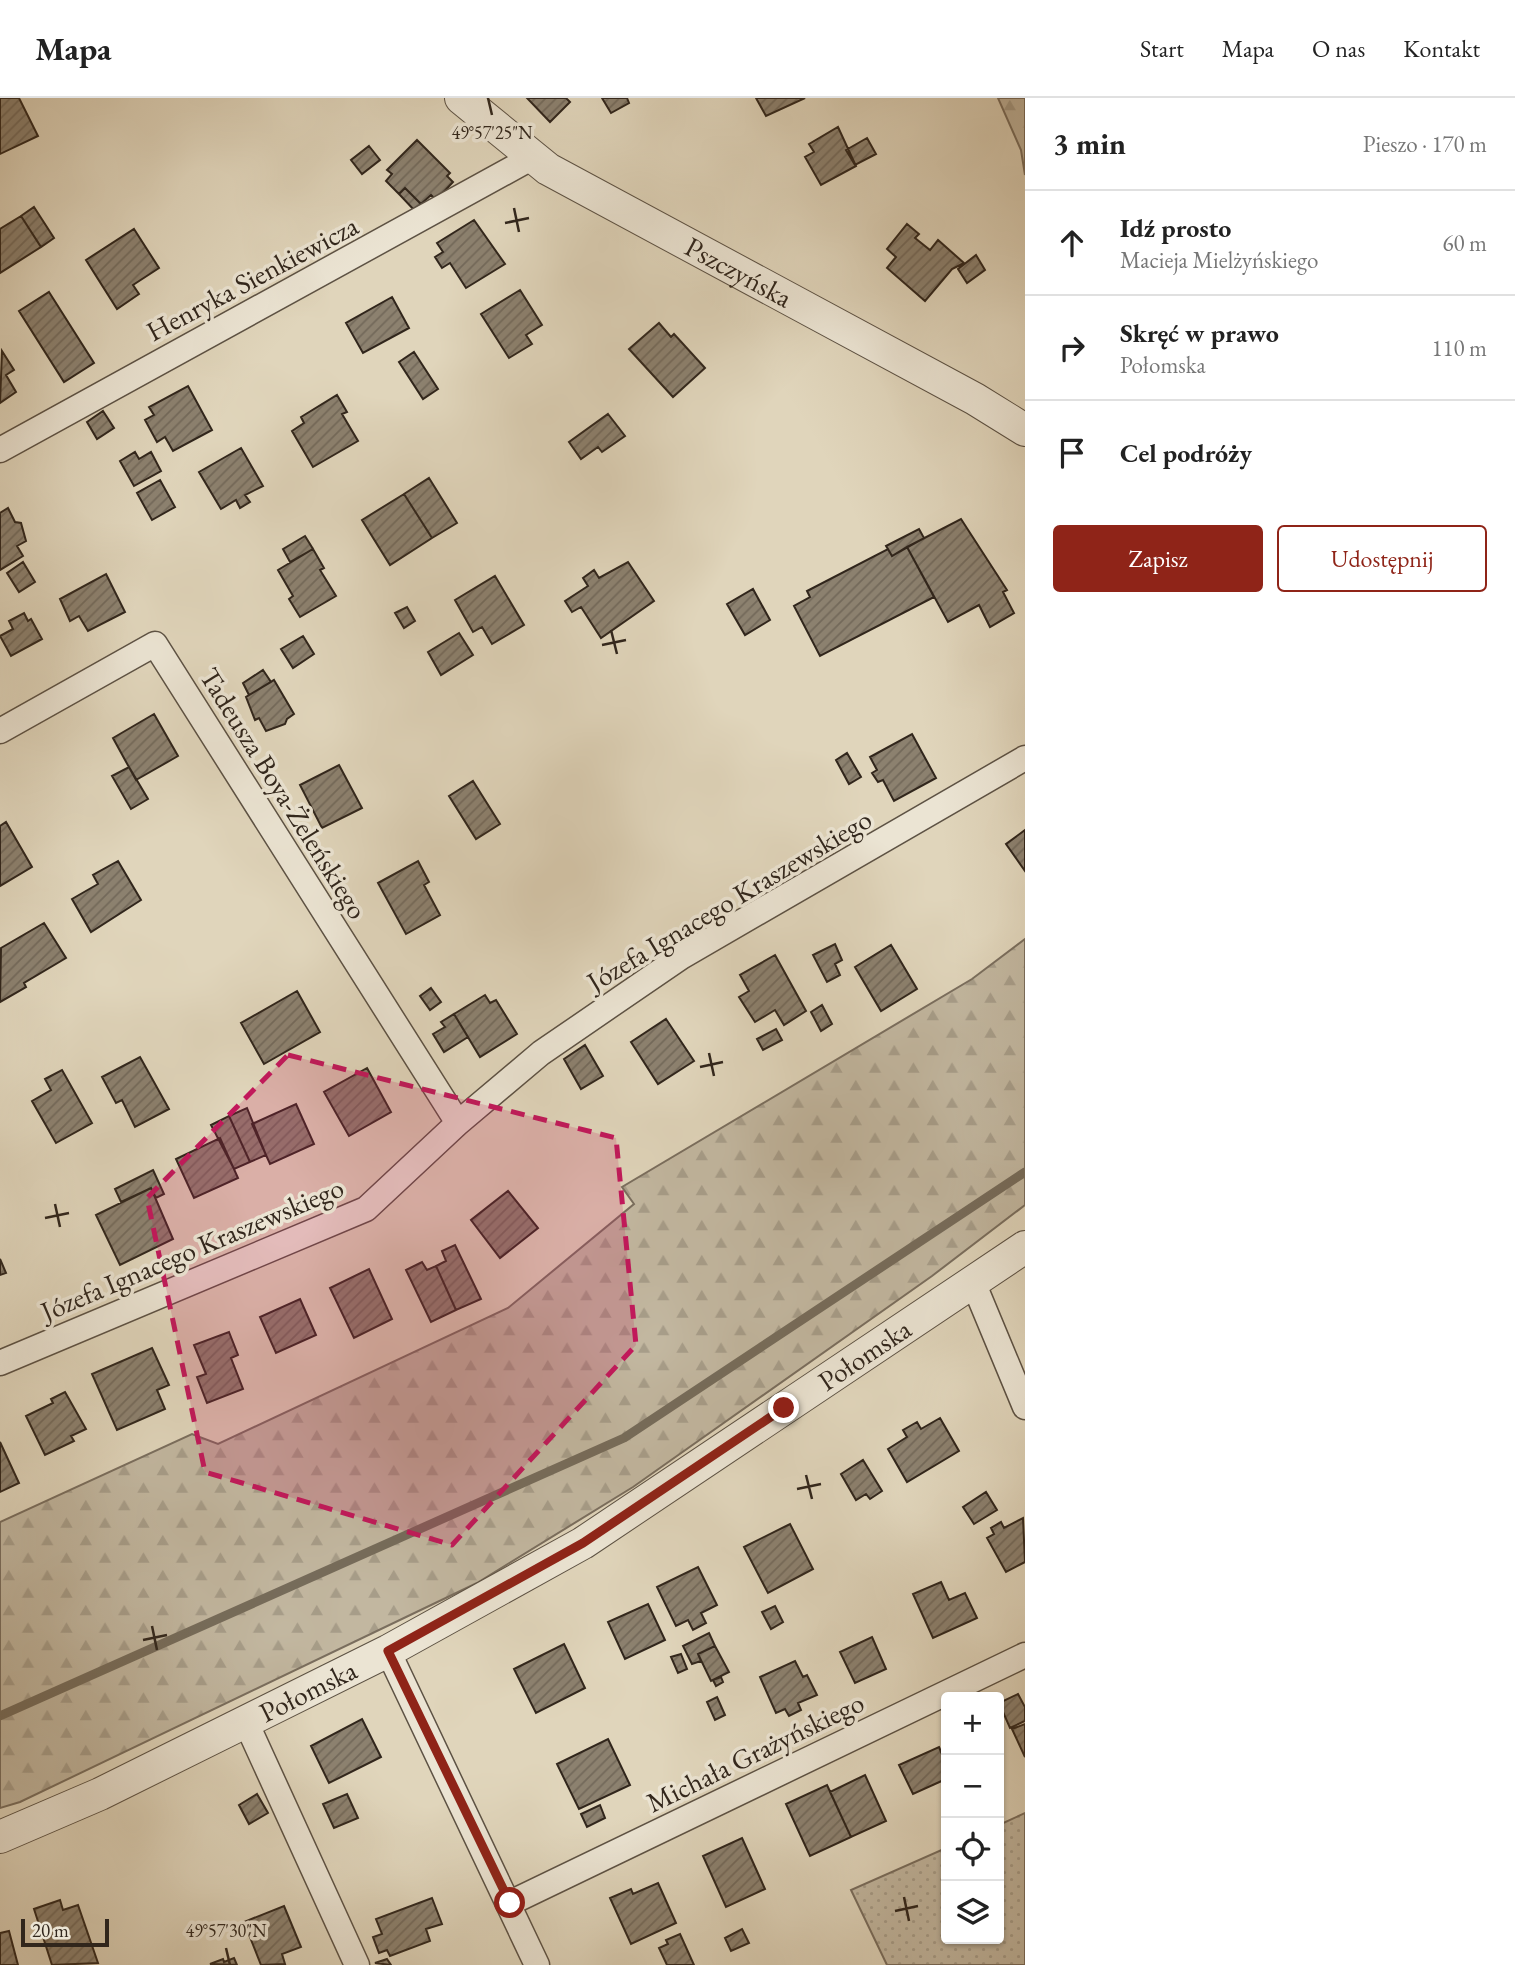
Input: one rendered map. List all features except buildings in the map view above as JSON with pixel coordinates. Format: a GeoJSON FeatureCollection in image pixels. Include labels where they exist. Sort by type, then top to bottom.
{"type":"FeatureCollection","features":[{"type":"Feature","properties":{"kind":"street","name":"Pszczyńska"},"geometry":{"type":"LineString","coordinates":[[461,98],[548,169],[975,399],[1025,430]]}},
{"type":"Feature","properties":{"kind":"street","name":"Henryka Sienkiewicza"},"geometry":{"type":"LineString","coordinates":[[0,450],[533,157]]}},
{"type":"Feature","properties":{"kind":"street","name":"Tadeusza Boya-Żeleńskiego"},"geometry":{"type":"LineString","coordinates":[[0,731],[155,644],[458,1123]]}},
{"type":"Feature","properties":{"kind":"street","name":"Józefa Ignacego Kraszewskiego"},"geometry":{"type":"LineString","coordinates":[[0,1363],[366,1209],[458,1123],[541,1053],[681,957],[1025,758]]}},
{"type":"Feature","properties":{"kind":"street","name":"Połomska"},"geometry":{"type":"LineString","coordinates":[[0,1837],[100,1794],[388,1651],[583,1543],[1025,1247]]}},
{"type":"Feature","properties":{"kind":"street"},"geometry":{"type":"LineString","coordinates":[[973,1282],[1025,1407]]}},
{"type":"Feature","properties":{"kind":"street"},"geometry":{"type":"LineString","coordinates":[[388,1651],[510,1903],[537,1965]]}},
{"type":"Feature","properties":{"kind":"street","name":"Michała Grażyńskiego"},"geometry":{"type":"LineString","coordinates":[[510,1903],[1025,1655]]}},
{"type":"Feature","properties":{"kind":"street"},"geometry":{"type":"LineString","coordinates":[[245,1720],[357,1965]]}},
{"type":"Feature","properties":{"kind":"highlighted area"},"geometry":{"type":"Polygon","coordinates":[[[288,1055],[616,1138],[636,1345],[452,1545],[205,1472],[147,1198],[288,1055]]]}},
{"type":"Feature","properties":{"kind":"green space"},"geometry":{"type":"Polygon","coordinates":[[[998,98],[1025,98],[1025,175],[1021,150],[998,98]]]}},
{"type":"Feature","properties":{"kind":"green space"},"geometry":{"type":"Polygon","coordinates":[[[1025,939],[1025,1205],[932,1276],[633,1487],[477,1583],[20,1802],[0,1808],[0,1522],[192,1434],[218,1444],[508,1308],[634,1204],[622,1187],[972,979],[1025,939]]]}},
{"type":"Feature","properties":{"kind":"green space"},"geometry":{"type":"Polygon","coordinates":[[[1025,1813],[1025,1965],[887,1965],[851,1890],[941,1850],[941,1944],[1004,1944],[1004,1823],[1025,1813]]]}},
{"type":"Feature","properties":{"kind":"waterway"},"geometry":{"type":"LineString","coordinates":[[0,1716],[624,1438],[1025,1172]]}},
{"type":"Feature","properties":{"kind":"route"},"geometry":{"type":"LineString","coordinates":[[510,1903],[388,1651],[583,1543],[784,1408]]}}]}
